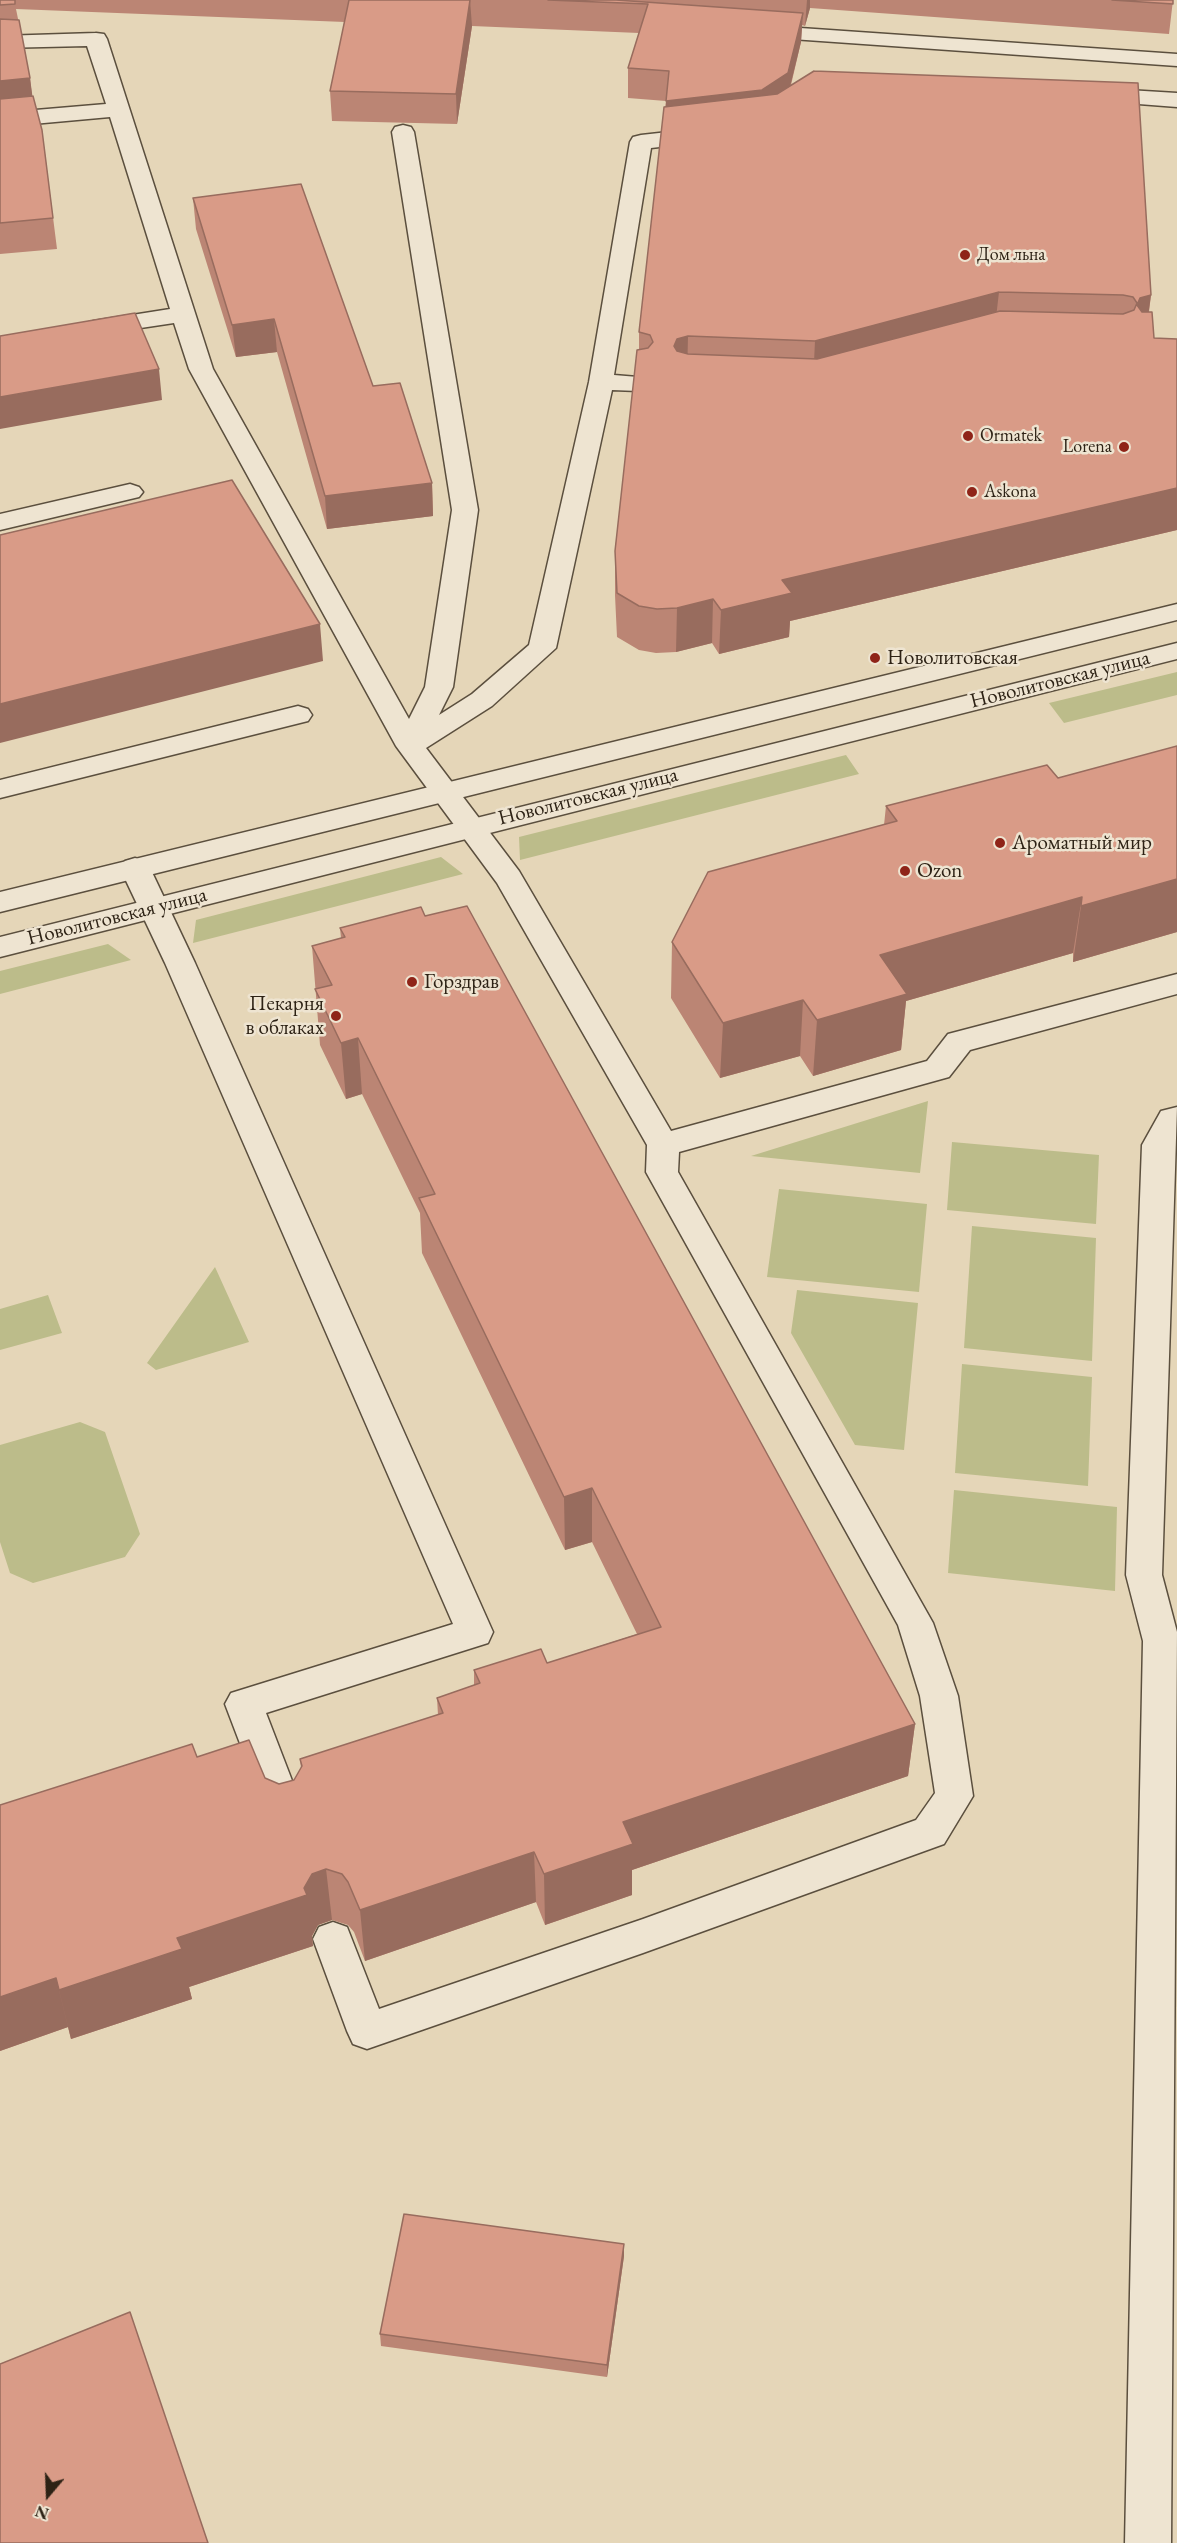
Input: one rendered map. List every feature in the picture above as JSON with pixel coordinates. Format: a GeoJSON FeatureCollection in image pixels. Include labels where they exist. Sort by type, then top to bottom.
{"type":"FeatureCollection","features":[{"type":"Feature","properties":{"kind":"street"},"geometry":{"type":"LineString","coordinates":[[737,30],[1177,60]]}},
{"type":"Feature","properties":{"kind":"street"},"geometry":{"type":"LineString","coordinates":[[0,42],[96,39],[201,369],[410,746],[471,826],[526,906],[663,1146],[662,1172],[915,1623],[939,1696],[954,1796],[930,1832],[643,1936],[367,2031],[333,1939]]}},
{"type":"Feature","properties":{"kind":"street"},"geometry":{"type":"LineString","coordinates":[[1069,93],[1177,100]]}},
{"type":"Feature","properties":{"kind":"street"},"geometry":{"type":"LineString","coordinates":[[0,120],[118,110]]}},
{"type":"Feature","properties":{"kind":"street"},"geometry":{"type":"LineString","coordinates":[[403,132],[465,510],[439,687],[410,746]]}},
{"type":"Feature","properties":{"kind":"street"},"geometry":{"type":"LineString","coordinates":[[410,746],[482,700],[542,648],[601,382],[640,142],[721,133]]}},
{"type":"Feature","properties":{"kind":"street"},"geometry":{"type":"LineString","coordinates":[[69,332],[183,314]]}},
{"type":"Feature","properties":{"kind":"street"},"geometry":{"type":"LineString","coordinates":[[601,382],[638,384]]}},
{"type":"Feature","properties":{"kind":"street"},"geometry":{"type":"LineString","coordinates":[[0,522],[130,492]]}},
{"type":"Feature","properties":{"kind":"street","name":"Новолитовская улица"},"geometry":{"type":"LineString","coordinates":[[0,902],[1177,612]]}},
{"type":"Feature","properties":{"kind":"street","name":"Новолитовская улица"},"geometry":{"type":"LineString","coordinates":[[0,946],[471,826],[1177,651]]}},
{"type":"Feature","properties":{"kind":"street"},"geometry":{"type":"LineString","coordinates":[[0,789],[298,715]]}},
{"type":"Feature","properties":{"kind":"street"},"geometry":{"type":"LineString","coordinates":[[135,868],[475,1632],[244,1704],[287,1817]]}},
{"type":"Feature","properties":{"kind":"street"},"geometry":{"type":"LineString","coordinates":[[663,1146],[938,1069],[959,1042],[1177,984]]}},
{"type":"Feature","properties":{"kind":"street"},"geometry":{"type":"LineString","coordinates":[[1148,2543],[1161,1641],[1144,1575],[1158,1145],[1172,1119],[1177,1118]]}},
{"type":"Feature","properties":{"kind":"green space"},"geometry":{"type":"Polygon","coordinates":[[[1177,672],[1177,695],[1064,723],[1049,703],[1177,672]]]}},
{"type":"Feature","properties":{"kind":"green space"},"geometry":{"type":"Polygon","coordinates":[[[846,755],[859,774],[520,860],[519,837],[846,755]]]}},
{"type":"Feature","properties":{"kind":"green space"},"geometry":{"type":"Polygon","coordinates":[[[441,857],[463,874],[193,943],[196,920],[441,857]]]}},
{"type":"Feature","properties":{"kind":"green space"},"geometry":{"type":"Polygon","coordinates":[[[108,944],[131,960],[0,994],[0,971],[108,944]]]}},
{"type":"Feature","properties":{"kind":"green space"},"geometry":{"type":"Polygon","coordinates":[[[928,1101],[920,1173],[751,1156],[928,1101]]]}},
{"type":"Feature","properties":{"kind":"green space"},"geometry":{"type":"Polygon","coordinates":[[[952,1142],[1099,1155],[1096,1224],[947,1210],[952,1142]]]}},
{"type":"Feature","properties":{"kind":"green space"},"geometry":{"type":"Polygon","coordinates":[[[779,1189],[927,1204],[919,1292],[767,1277],[779,1189]]]}},
{"type":"Feature","properties":{"kind":"green space"},"geometry":{"type":"Polygon","coordinates":[[[972,1226],[1096,1238],[1092,1361],[964,1348],[972,1226]]]}},
{"type":"Feature","properties":{"kind":"green space"},"geometry":{"type":"Polygon","coordinates":[[[215,1267],[249,1342],[156,1370],[147,1363],[215,1267]]]}},
{"type":"Feature","properties":{"kind":"green space"},"geometry":{"type":"Polygon","coordinates":[[[797,1290],[918,1303],[904,1450],[855,1445],[791,1333],[797,1290]]]}},
{"type":"Feature","properties":{"kind":"green space"},"geometry":{"type":"Polygon","coordinates":[[[48,1295],[62,1333],[0,1350],[0,1309],[48,1295]]]}},
{"type":"Feature","properties":{"kind":"green space"},"geometry":{"type":"Polygon","coordinates":[[[962,1364],[1092,1377],[1088,1486],[955,1473],[962,1364]]]}},
{"type":"Feature","properties":{"kind":"green space"},"geometry":{"type":"Polygon","coordinates":[[[80,1422],[105,1432],[140,1534],[125,1557],[33,1583],[10,1573],[0,1542],[0,1445],[80,1422]]]}},
{"type":"Feature","properties":{"kind":"green space"},"geometry":{"type":"Polygon","coordinates":[[[954,1490],[1117,1507],[1115,1591],[948,1573],[954,1490]]]}},
{"type":"Feature","properties":{"kind":"building"},"geometry":{"type":"Polygon","coordinates":[[[0,0],[15,0],[15,4],[0,5],[0,0]]]}},
{"type":"Feature","properties":{"kind":"building"},"geometry":{"type":"Polygon","coordinates":[[[349,0],[470,0],[456,94],[330,91],[349,0]]]}},
{"type":"Feature","properties":{"kind":"building"},"geometry":{"type":"Polygon","coordinates":[[[548,0],[616,0],[803,13],[788,73],[762,90],[666,101],[669,71],[628,68],[648,4],[548,0]]]}},
{"type":"Feature","properties":{"kind":"building"},"geometry":{"type":"Polygon","coordinates":[[[1112,0],[1173,0],[1173,4],[1112,0]]]}},
{"type":"Feature","properties":{"kind":"building"},"geometry":{"type":"Polygon","coordinates":[[[0,19],[19,20],[30,78],[0,81],[0,19]]]}},
{"type":"Feature","properties":{"kind":"building"},"geometry":{"type":"Polygon","coordinates":[[[814,71],[1138,83],[1151,295],[1140,298],[1137,305],[1142,312],[1152,312],[1154,338],[1177,339],[1177,488],[782,580],[792,593],[721,610],[713,599],[677,608],[657,609],[639,606],[617,593],[615,551],[637,350],[648,348],[653,342],[650,335],[639,332],[664,107],[777,94],[814,71]],[[999,292],[815,341],[688,336],[677,339],[674,346],[677,351],[688,354],[817,359],[1000,311],[1123,314],[1134,310],[1137,303],[1133,297],[999,292]]]}},
{"type":"Feature","properties":{"kind":"building"},"geometry":{"type":"Polygon","coordinates":[[[33,96],[42,130],[53,218],[0,223],[0,99],[33,96]]]}},
{"type":"Feature","properties":{"kind":"building"},"geometry":{"type":"Polygon","coordinates":[[[301,184],[373,386],[400,383],[432,483],[325,496],[274,319],[232,325],[193,198],[301,184]]]}},
{"type":"Feature","properties":{"kind":"building"},"geometry":{"type":"Polygon","coordinates":[[[135,313],[159,369],[0,397],[0,336],[135,313]]]}},
{"type":"Feature","properties":{"kind":"building"},"geometry":{"type":"Polygon","coordinates":[[[232,480],[320,624],[0,704],[0,535],[232,480]]]}},
{"type":"Feature","properties":{"kind":"building"},"geometry":{"type":"Polygon","coordinates":[[[1177,746],[1177,879],[1081,906],[1082,897],[880,955],[907,994],[817,1020],[803,1000],[723,1023],[672,942],[708,872],[897,821],[886,806],[1047,765],[1058,778],[1177,746]]]}},
{"type":"Feature","properties":{"kind":"building"},"geometry":{"type":"Polygon","coordinates":[[[467,906],[915,1724],[623,1822],[633,1844],[544,1874],[534,1852],[360,1910],[342,1874],[326,1869],[312,1874],[304,1888],[307,1895],[177,1938],[182,1949],[59,1990],[56,1978],[0,1997],[0,1805],[192,1744],[197,1757],[249,1740],[265,1778],[279,1784],[294,1780],[302,1766],[300,1759],[443,1713],[437,1698],[480,1683],[474,1670],[541,1649],[547,1663],[661,1627],[592,1488],[564,1497],[419,1198],[435,1194],[358,1038],[341,1043],[315,989],[332,985],[312,946],[345,937],[340,928],[421,907],[425,916],[467,906]]]}},
{"type":"Feature","properties":{"kind":"building"},"geometry":{"type":"Polygon","coordinates":[[[404,2214],[624,2244],[607,2365],[380,2334],[404,2214]]]}},
{"type":"Feature","properties":{"kind":"building"},"geometry":{"type":"Polygon","coordinates":[[[130,2312],[208,2543],[0,2543],[0,2364],[130,2312]]]}},
{"type":"Feature","properties":{"kind":"place","name":"Дом льна"},"geometry":{"type":"Point","coordinates":[965,255]}},
{"type":"Feature","properties":{"kind":"place","name":"Ormatek"},"geometry":{"type":"Point","coordinates":[968,436]}},
{"type":"Feature","properties":{"kind":"place","name":"Lorena"},"geometry":{"type":"Point","coordinates":[1124,447]}},
{"type":"Feature","properties":{"kind":"place","name":"Askona"},"geometry":{"type":"Point","coordinates":[972,492]}},
{"type":"Feature","properties":{"kind":"place","name":"Новолитовская"},"geometry":{"type":"Point","coordinates":[875,658]}},
{"type":"Feature","properties":{"kind":"place","name":"Ароматный мир"},"geometry":{"type":"Point","coordinates":[1000,843]}},
{"type":"Feature","properties":{"kind":"place","name":"Ozon"},"geometry":{"type":"Point","coordinates":[905,871]}},
{"type":"Feature","properties":{"kind":"place","name":"Горздрав"},"geometry":{"type":"Point","coordinates":[412,982]}},
{"type":"Feature","properties":{"kind":"place","name":"Пекарня в облаках"},"geometry":{"type":"Point","coordinates":[336,1016]}}]}
